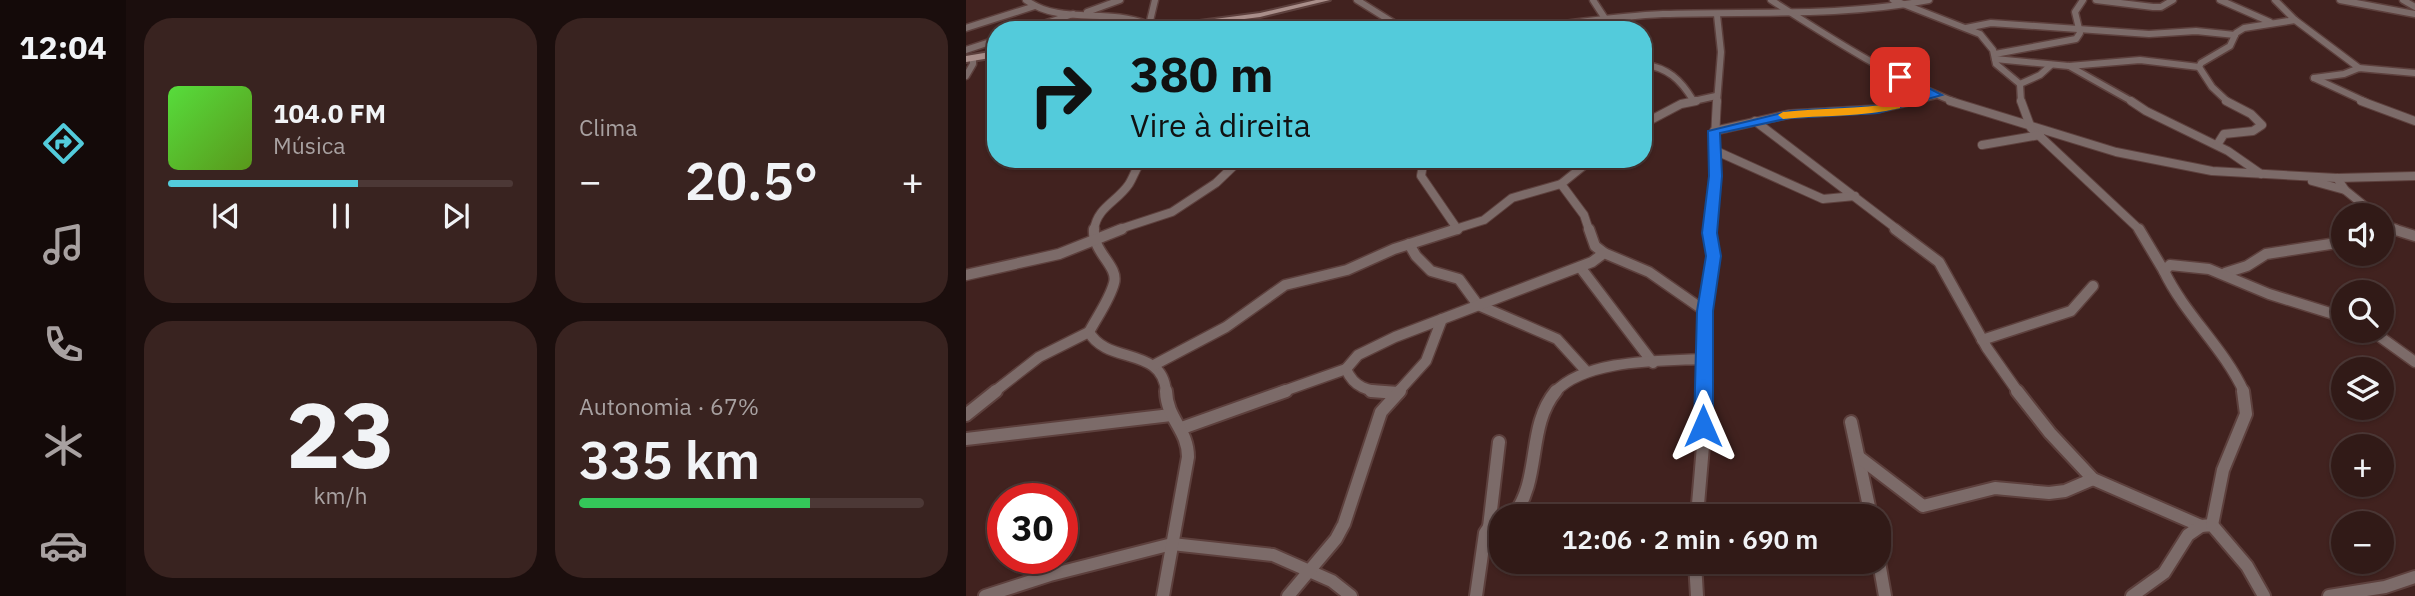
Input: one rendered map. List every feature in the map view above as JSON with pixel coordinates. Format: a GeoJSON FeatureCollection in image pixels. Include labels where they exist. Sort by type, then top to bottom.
{"type":"FeatureCollection","features":[{"type":"Feature","properties":{"kind":"street"},"geometry":{"type":"LineString","coordinates":[[1026,0],[1035,6],[1080,13],[1122,15],[1137,21]]}},
{"type":"Feature","properties":{"kind":"street"},"geometry":{"type":"LineString","coordinates":[[1055,21],[1120,0]]}},
{"type":"Feature","properties":{"kind":"street"},"geometry":{"type":"LineString","coordinates":[[1150,21],[1155,0]]}},
{"type":"Feature","properties":{"kind":"street"},"geometry":{"type":"LineString","coordinates":[[1199,21],[1260,15],[1326,0]]}},
{"type":"Feature","properties":{"kind":"street"},"geometry":{"type":"LineString","coordinates":[[1357,0],[1391,21]]}},
{"type":"Feature","properties":{"kind":"street"},"geometry":{"type":"LineString","coordinates":[[1593,0],[1606,20]]}},
{"type":"Feature","properties":{"kind":"street"},"geometry":{"type":"LineString","coordinates":[[1775,4],[1789,0]]}},
{"type":"Feature","properties":{"kind":"street"},"geometry":{"type":"LineString","coordinates":[[1893,0],[1980,34],[1995,56],[1996,64],[2020,84]]}},
{"type":"Feature","properties":{"kind":"street"},"geometry":{"type":"LineString","coordinates":[[1599,21],[1668,14],[1773,13],[1907,5],[1929,0]]}},
{"type":"Feature","properties":{"kind":"street"},"geometry":{"type":"LineString","coordinates":[[1995,56],[2077,39],[2080,30],[2075,12],[2083,0]]}},
{"type":"Feature","properties":{"kind":"street"},"geometry":{"type":"LineString","coordinates":[[2096,0],[2153,7],[2161,7],[2173,0]]}},
{"type":"Feature","properties":{"kind":"street"},"geometry":{"type":"LineString","coordinates":[[2220,0],[2270,22]]}},
{"type":"Feature","properties":{"kind":"street"},"geometry":{"type":"LineString","coordinates":[[2275,0],[2295,20],[2359,68]]}},
{"type":"Feature","properties":{"kind":"street"},"geometry":{"type":"LineString","coordinates":[[2340,0],[2415,14]]}},
{"type":"Feature","properties":{"kind":"street"},"geometry":{"type":"LineString","coordinates":[[2403,0],[2415,7]]}},
{"type":"Feature","properties":{"kind":"street"},"geometry":{"type":"LineString","coordinates":[[1775,4],[1900,77],[1937,95],[1977,111],[2116,152],[2181,167],[2262,174],[2337,178],[2412,175]]}},
{"type":"Feature","properties":{"kind":"street"},"geometry":{"type":"LineString","coordinates":[[1773,13],[1775,4]]}},
{"type":"Feature","properties":{"kind":"street"},"geometry":{"type":"LineString","coordinates":[[988,21],[1035,6]]}},
{"type":"Feature","properties":{"kind":"street"},"geometry":{"type":"LineString","coordinates":[[1698,504],[1703,446],[1702,359],[1705,311],[1713,256],[1710,233],[1716,176],[1714,131],[1721,52],[1717,15]]}},
{"type":"Feature","properties":{"kind":"street"},"geometry":{"type":"LineString","coordinates":[[2199,67],[2205,59],[2230,46],[2235,35],[2244,28],[2295,20]]}},
{"type":"Feature","properties":{"kind":"street"},"geometry":{"type":"LineString","coordinates":[[966,28],[987,21]]}},
{"type":"Feature","properties":{"kind":"street"},"geometry":{"type":"LineString","coordinates":[[1966,29],[1992,23],[2158,34],[2196,31],[2235,35]]}},
{"type":"Feature","properties":{"kind":"street"},"geometry":{"type":"LineString","coordinates":[[968,56],[987,45]]}},
{"type":"Feature","properties":{"kind":"street"},"geometry":{"type":"LineString","coordinates":[[968,56],[987,55]]}},
{"type":"Feature","properties":{"kind":"street"},"geometry":{"type":"LineString","coordinates":[[966,76],[973,64],[968,56]]}},
{"type":"Feature","properties":{"kind":"street"},"geometry":{"type":"LineString","coordinates":[[1995,56],[2069,66],[2125,60],[2199,67]]}},
{"type":"Feature","properties":{"kind":"street"},"geometry":{"type":"LineString","coordinates":[[2020,84],[2040,75],[2051,65]]}},
{"type":"Feature","properties":{"kind":"street"},"geometry":{"type":"LineString","coordinates":[[1652,66],[1674,74],[1693,100]]}},
{"type":"Feature","properties":{"kind":"street"},"geometry":{"type":"LineString","coordinates":[[2069,66],[2108,86],[2146,111],[2217,145],[2262,174]]}},
{"type":"Feature","properties":{"kind":"street"},"geometry":{"type":"LineString","coordinates":[[2199,67],[2211,85],[2230,103],[2252,114],[2262,125],[2253,131],[2224,134],[2217,145]]}},
{"type":"Feature","properties":{"kind":"street"},"geometry":{"type":"LineString","coordinates":[[2415,73],[2359,68],[2351,69],[2344,75],[2314,78],[2415,121]]}},
{"type":"Feature","properties":{"kind":"street"},"geometry":{"type":"LineString","coordinates":[[2020,84],[2020,99],[2031,128],[2144,234],[2179,298],[2227,363],[2245,395],[2247,404],[2246,419],[2219,480],[2207,525],[2188,535],[2164,573],[2132,596]]}},
{"type":"Feature","properties":{"kind":"street"},"geometry":{"type":"LineString","coordinates":[[1714,131],[1755,121],[1832,110],[1878,110],[1937,95]]}},
{"type":"Feature","properties":{"kind":"street"},"geometry":{"type":"LineString","coordinates":[[1652,120],[1693,100],[1716,96]]}},
{"type":"Feature","properties":{"kind":"street"},"geometry":{"type":"LineString","coordinates":[[1755,121],[1939,262],[1982,340],[2050,433],[2093,479],[2207,525],[2247,566],[2264,596]]}},
{"type":"Feature","properties":{"kind":"street"},"geometry":{"type":"LineString","coordinates":[[1982,145],[2040,135]]}},
{"type":"Feature","properties":{"kind":"street"},"geometry":{"type":"LineString","coordinates":[[1714,150],[1823,199],[1855,195]]}},
{"type":"Feature","properties":{"kind":"street"},"geometry":{"type":"LineString","coordinates":[[966,415],[1037,358],[1059,344],[1089,332],[1115,281],[1113,271],[1093,241],[1095,222],[1116,194],[1129,184],[1136,168]]}},
{"type":"Feature","properties":{"kind":"street"},"geometry":{"type":"LineString","coordinates":[[966,275],[1059,254],[1187,205],[1230,168]]}},
{"type":"Feature","properties":{"kind":"street"},"geometry":{"type":"LineString","coordinates":[[1422,168],[1421,176],[1458,230]]}},
{"type":"Feature","properties":{"kind":"street"},"geometry":{"type":"LineString","coordinates":[[1157,368],[1226,327],[1285,285],[1347,270],[1409,244],[1458,230],[1493,215],[1512,198],[1561,184],[1581,168]]}},
{"type":"Feature","properties":{"kind":"street"},"geometry":{"type":"LineString","coordinates":[[2300,176],[2345,190]]}},
{"type":"Feature","properties":{"kind":"street"},"geometry":{"type":"LineString","coordinates":[[2337,178],[2345,190],[2361,203]]}},
{"type":"Feature","properties":{"kind":"street"},"geometry":{"type":"LineString","coordinates":[[1561,184],[1584,215],[1595,246],[1604,253],[1634,263],[1688,303],[1705,311]]}},
{"type":"Feature","properties":{"kind":"street"},"geometry":{"type":"LineString","coordinates":[[2396,230],[2415,236]]}},
{"type":"Feature","properties":{"kind":"street"},"geometry":{"type":"LineString","coordinates":[[1409,244],[1416,256],[1431,271],[1459,279],[1478,305],[1557,339],[1587,372]]}},
{"type":"Feature","properties":{"kind":"street"},"geometry":{"type":"LineString","coordinates":[[2225,273],[2266,254],[2331,244]]}},
{"type":"Feature","properties":{"kind":"street"},"geometry":{"type":"LineString","coordinates":[[1182,428],[1346,369],[1350,361],[1377,345],[1580,267],[1604,253]]}},
{"type":"Feature","properties":{"kind":"street"},"geometry":{"type":"LineString","coordinates":[[2164,271],[2170,265],[2185,265],[2225,273],[2268,293],[2331,313]]}},
{"type":"Feature","properties":{"kind":"street"},"geometry":{"type":"LineString","coordinates":[[1580,267],[1653,363]]}},
{"type":"Feature","properties":{"kind":"street"},"geometry":{"type":"LineString","coordinates":[[1982,340],[2071,311],[2092,286]]}},
{"type":"Feature","properties":{"kind":"street"},"geometry":{"type":"LineString","coordinates":[[1287,596],[1336,539],[1372,446],[1381,412],[1426,361],[1443,320]]}},
{"type":"Feature","properties":{"kind":"street"},"geometry":{"type":"LineString","coordinates":[[1089,332],[1096,344],[1157,368],[1166,385],[1171,415],[1188,441],[1188,457],[1163,596]]}},
{"type":"Feature","properties":{"kind":"street"},"geometry":{"type":"LineString","coordinates":[[2389,343],[2415,362]]}},
{"type":"Feature","properties":{"kind":"street"},"geometry":{"type":"LineString","coordinates":[[1521,504],[1539,421],[1547,401],[1561,387],[1587,372],[1702,359]]}},
{"type":"Feature","properties":{"kind":"street"},"geometry":{"type":"LineString","coordinates":[[1346,369],[1354,385],[1363,389],[1398,393]]}},
{"type":"Feature","properties":{"kind":"street"},"geometry":{"type":"LineString","coordinates":[[966,439],[1171,415]]}},
{"type":"Feature","properties":{"kind":"street"},"geometry":{"type":"LineString","coordinates":[[1852,422],[1869,504]]}},
{"type":"Feature","properties":{"kind":"street"},"geometry":{"type":"LineString","coordinates":[[1496,504],[1499,442]]}},
{"type":"Feature","properties":{"kind":"street"},"geometry":{"type":"LineString","coordinates":[[1860,458],[1874,464],[1898,489],[1923,506],[1995,488],[2049,493],[2065,491],[2093,479]]}},
{"type":"Feature","properties":{"kind":"street"},"geometry":{"type":"LineString","coordinates":[[1476,596],[1485,533],[1489,530]]}},
{"type":"Feature","properties":{"kind":"street"},"geometry":{"type":"LineString","coordinates":[[985,596],[1050,575],[1172,544],[1273,555],[1332,581],[1351,596]]}},
{"type":"Feature","properties":{"kind":"street"},"geometry":{"type":"LineString","coordinates":[[1696,574],[1697,596]]}},
{"type":"Feature","properties":{"kind":"street"},"geometry":{"type":"LineString","coordinates":[[1881,574],[1885,596]]}},
{"type":"Feature","properties":{"kind":"street"},"geometry":{"type":"LineString","coordinates":[[2329,596],[2390,592],[2415,577]]}},
{"type":"Feature","properties":{"kind":"slow traffic"},"geometry":{"type":"LineString","coordinates":[[1783,115],[1896,106]]}},
{"type":"Feature","properties":{"kind":"route"},"geometry":{"type":"LineString","coordinates":[[1703,426],[1702,359],[1705,311],[1713,256],[1710,216],[1716,176],[1714,131],[1790,114],[1878,110],[1937,95],[1900,77]]}}]}
